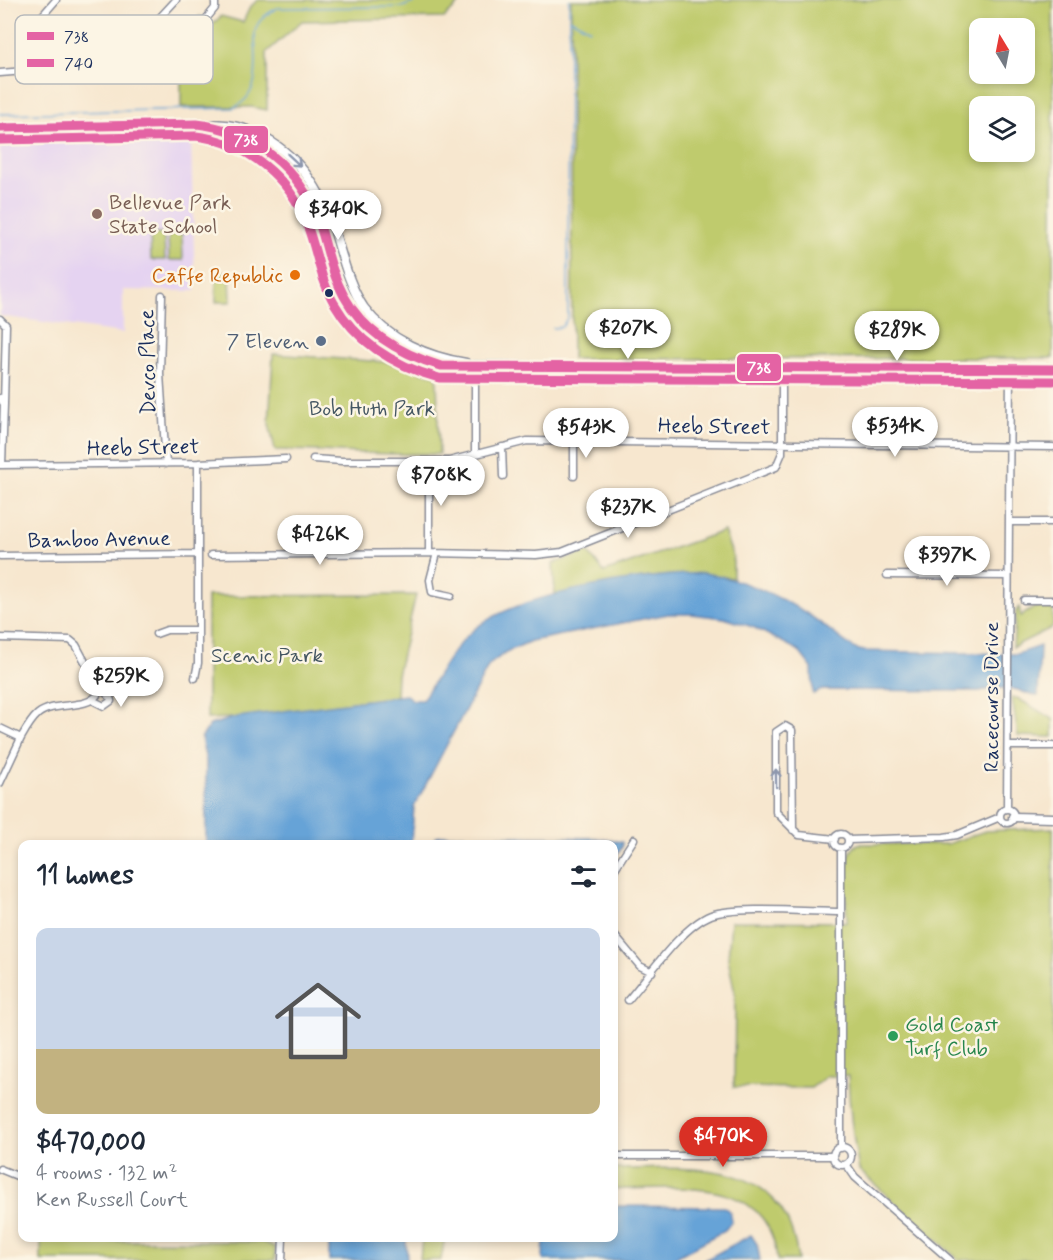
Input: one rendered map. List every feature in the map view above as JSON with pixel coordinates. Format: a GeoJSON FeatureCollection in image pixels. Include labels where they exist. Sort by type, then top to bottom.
{"type":"FeatureCollection","features":[{"type":"Feature","properties":{"kind":"main road"},"geometry":{"type":"LineString","coordinates":[[204,125],[250,141],[266,150],[296,178],[313,207],[337,280],[358,316],[374,333],[411,358],[454,367],[515,365],[1053,369]]}},
{"type":"Feature","properties":{"kind":"main road"},"geometry":{"type":"LineString","coordinates":[[0,128],[204,125],[239,127],[251,131],[279,147],[298,163],[323,202],[342,259],[365,309],[383,327],[417,349],[445,360],[475,365]]}},
{"type":"Feature","properties":{"kind":"main road"},"geometry":{"type":"LineString","coordinates":[[1013,817],[1053,818]]}},
{"type":"Feature","properties":{"kind":"street"},"geometry":{"type":"LineString","coordinates":[[43,15],[56,0]]}},
{"type":"Feature","properties":{"kind":"street"},"geometry":{"type":"LineString","coordinates":[[162,15],[176,0]]}},
{"type":"Feature","properties":{"kind":"street"},"geometry":{"type":"LineString","coordinates":[[209,15],[215,8],[216,0]]}},
{"type":"Feature","properties":{"kind":"street"},"geometry":{"type":"LineString","coordinates":[[0,73],[15,71]]}},
{"type":"Feature","properties":{"kind":"street","name":"Devco Place"},"geometry":{"type":"LineString","coordinates":[[162,295],[160,374],[165,409],[166,464]]}},
{"type":"Feature","properties":{"kind":"street"},"geometry":{"type":"LineString","coordinates":[[0,319],[6,325],[1,465]]}},
{"type":"Feature","properties":{"kind":"street"},"geometry":{"type":"LineString","coordinates":[[475,456],[475,383],[478,375],[490,365]]}},
{"type":"Feature","properties":{"kind":"street"},"geometry":{"type":"LineString","coordinates":[[454,367],[471,374],[475,383]]}},
{"type":"Feature","properties":{"kind":"street"},"geometry":{"type":"LineString","coordinates":[[211,555],[437,553],[536,555],[562,552],[770,471],[781,460],[783,443],[782,367]]}},
{"type":"Feature","properties":{"kind":"street","name":"Racecourse Drive"},"geometry":{"type":"LineString","coordinates":[[1007,809],[1010,369]]}},
{"type":"Feature","properties":{"kind":"street","name":"Heeb Street"},"geometry":{"type":"LineString","coordinates":[[313,459],[342,462],[429,461],[475,456],[527,441],[1053,447]]}},
{"type":"Feature","properties":{"kind":"street"},"geometry":{"type":"LineString","coordinates":[[574,441],[574,476]]}},
{"type":"Feature","properties":{"kind":"street"},"geometry":{"type":"LineString","coordinates":[[502,447],[502,476]]}},
{"type":"Feature","properties":{"kind":"street","name":"Heeb Street"},"geometry":{"type":"LineString","coordinates":[[1,465],[166,464],[286,459]]}},
{"type":"Feature","properties":{"kind":"street"},"geometry":{"type":"LineString","coordinates":[[429,461],[429,553]]}},
{"type":"Feature","properties":{"kind":"street"},"geometry":{"type":"LineString","coordinates":[[195,678],[198,630],[198,463]]}},
{"type":"Feature","properties":{"kind":"street"},"geometry":{"type":"LineString","coordinates":[[1009,522],[1053,522]]}},
{"type":"Feature","properties":{"kind":"street"},"geometry":{"type":"LineString","coordinates":[[437,553],[430,579],[432,592],[436,595],[451,596]]}},
{"type":"Feature","properties":{"kind":"street","name":"Bamboo Avenue"},"geometry":{"type":"LineString","coordinates":[[0,556],[198,554]]}},
{"type":"Feature","properties":{"kind":"street"},"geometry":{"type":"LineString","coordinates":[[887,575],[1008,576]]}},
{"type":"Feature","properties":{"kind":"street"},"geometry":{"type":"LineString","coordinates":[[1024,600],[1053,600]]}},
{"type":"Feature","properties":{"kind":"street"},"geometry":{"type":"LineString","coordinates":[[156,634],[167,630],[198,630]]}},
{"type":"Feature","properties":{"kind":"street"},"geometry":{"type":"LineString","coordinates":[[0,638],[70,640],[76,645],[98,686],[111,701],[104,706],[92,700],[45,709],[30,722],[0,783]]}},
{"type":"Feature","properties":{"kind":"street"},"geometry":{"type":"LineString","coordinates":[[92,700],[97,694],[98,686]]}},
{"type":"Feature","properties":{"kind":"street"},"geometry":{"type":"LineString","coordinates":[[793,830],[792,730],[785,726],[776,732],[776,812],[793,830],[799,836],[834,838],[842,834],[848,840],[957,836],[1000,818]]}},
{"type":"Feature","properties":{"kind":"street"},"geometry":{"type":"LineString","coordinates":[[0,728],[21,738]]}},
{"type":"Feature","properties":{"kind":"street"},"geometry":{"type":"LineString","coordinates":[[1009,746],[1053,746]]}},
{"type":"Feature","properties":{"kind":"street"},"geometry":{"type":"LineString","coordinates":[[1007,809],[1011,811],[1013,817],[1006,823],[1000,818],[1001,812],[1007,809]]}},
{"type":"Feature","properties":{"kind":"street"},"geometry":{"type":"LineString","coordinates":[[834,838],[836,846],[841,848]]}},
{"type":"Feature","properties":{"kind":"street"},"geometry":{"type":"LineString","coordinates":[[618,864],[634,839]]}},
{"type":"Feature","properties":{"kind":"street"},"geometry":{"type":"LineString","coordinates":[[841,848],[846,846],[848,840]]}},
{"type":"Feature","properties":{"kind":"street"},"geometry":{"type":"LineString","coordinates":[[841,848],[842,1148]]}},
{"type":"Feature","properties":{"kind":"street"},"geometry":{"type":"LineString","coordinates":[[628,1000],[690,929],[711,915],[733,911],[841,912]]}},
{"type":"Feature","properties":{"kind":"street"},"geometry":{"type":"LineString","coordinates":[[618,940],[640,966],[652,972]]}},
{"type":"Feature","properties":{"kind":"street"},"geometry":{"type":"LineString","coordinates":[[833,1156],[835,1151],[842,1148]]}},
{"type":"Feature","properties":{"kind":"street"},"geometry":{"type":"LineString","coordinates":[[842,1148],[850,1154],[846,1164]]}},
{"type":"Feature","properties":{"kind":"street"},"geometry":{"type":"LineString","coordinates":[[618,1156],[833,1156]]}},
{"type":"Feature","properties":{"kind":"street"},"geometry":{"type":"LineString","coordinates":[[833,1156],[837,1164],[846,1164]]}},
{"type":"Feature","properties":{"kind":"street"},"geometry":{"type":"LineString","coordinates":[[846,1164],[855,1177],[950,1260]]}},
{"type":"Feature","properties":{"kind":"street"},"geometry":{"type":"LineString","coordinates":[[0,1169],[18,1176]]}},
{"type":"Feature","properties":{"kind":"street"},"geometry":{"type":"LineString","coordinates":[[282,1260],[283,1242]]}},
{"type":"Feature","properties":{"kind":"shaded area","name":"Bellevue Park State School"},"geometry":{"type":"Polygon","coordinates":[[[0,138],[191,138],[195,291],[123,290],[123,333],[0,316],[0,138]]]}},
{"type":"Feature","properties":{"kind":"green space"},"geometry":{"type":"Polygon","coordinates":[[[258,0],[463,0],[444,18],[302,21],[267,52],[267,110],[252,107],[181,107],[181,84],[213,84],[213,24],[221,16],[243,22],[250,7],[258,0]]]}},
{"type":"Feature","properties":{"kind":"green space"},"geometry":{"type":"Polygon","coordinates":[[[571,0],[1053,0],[1053,358],[572,359],[571,0]]]}},
{"type":"Feature","properties":{"kind":"green space"},"geometry":{"type":"Polygon","coordinates":[[[150,234],[164,234],[165,260],[151,260],[150,234]]]}},
{"type":"Feature","properties":{"kind":"green space"},"geometry":{"type":"Polygon","coordinates":[[[168,234],[182,234],[183,260],[169,260],[168,234]]]}},
{"type":"Feature","properties":{"kind":"green space"},"geometry":{"type":"Polygon","coordinates":[[[216,272],[230,272],[231,302],[216,302],[216,272]]]}},
{"type":"Feature","properties":{"kind":"green space","name":"Bob Huth Park"},"geometry":{"type":"Polygon","coordinates":[[[273,354],[386,362],[437,376],[439,454],[275,450],[269,424],[273,354]]]}},
{"type":"Feature","properties":{"kind":"green space"},"geometry":{"type":"Polygon","coordinates":[[[724,531],[733,557],[733,578],[711,575],[666,575],[555,596],[553,563],[588,552],[604,572],[724,531]]]}},
{"type":"Feature","properties":{"kind":"green space","name":"Scenic Park"},"geometry":{"type":"Polygon","coordinates":[[[416,595],[397,675],[396,696],[249,717],[207,719],[207,596],[416,595]]]}},
{"type":"Feature","properties":{"kind":"green space"},"geometry":{"type":"Polygon","coordinates":[[[1019,607],[1021,616],[1035,607],[1053,608],[1053,627],[1013,647],[1016,611],[1019,607]]]}},
{"type":"Feature","properties":{"kind":"green space"},"geometry":{"type":"Polygon","coordinates":[[[1012,698],[1017,698],[1053,719],[1053,737],[1018,736],[1012,698]]]}},
{"type":"Feature","properties":{"kind":"green space","name":"Gold Coast Turf Club"},"geometry":{"type":"Polygon","coordinates":[[[1053,828],[1053,1260],[959,1260],[859,1170],[848,1076],[827,1076],[811,1088],[734,1087],[735,994],[728,959],[731,921],[847,922],[846,869],[848,858],[858,844],[947,844],[985,831],[1053,828]]]}},
{"type":"Feature","properties":{"kind":"green space"},"geometry":{"type":"Polygon","coordinates":[[[618,1169],[704,1170],[731,1175],[755,1185],[775,1201],[790,1226],[798,1260],[777,1260],[770,1232],[757,1212],[738,1199],[716,1192],[664,1188],[618,1189],[618,1169]]]}},
{"type":"Feature","properties":{"kind":"green space"},"geometry":{"type":"Polygon","coordinates":[[[41,1242],[262,1242],[275,1247],[275,1260],[41,1260],[41,1242]]]}},
{"type":"Feature","properties":{"kind":"green space"},"geometry":{"type":"Polygon","coordinates":[[[422,1242],[444,1242],[441,1260],[420,1260],[422,1242]]]}},
{"type":"Feature","properties":{"kind":"water"},"geometry":{"type":"Polygon","coordinates":[[[705,573],[754,587],[808,614],[855,649],[864,651],[1017,654],[1040,646],[1038,696],[1004,688],[979,691],[822,690],[813,694],[812,668],[798,650],[753,627],[724,618],[668,614],[531,641],[506,652],[489,665],[414,807],[411,840],[206,840],[206,761],[201,738],[210,725],[237,717],[406,695],[413,700],[422,700],[463,641],[490,619],[516,607],[581,588],[679,574],[705,573]]]}},
{"type":"Feature","properties":{"kind":"water"},"geometry":{"type":"Polygon","coordinates":[[[437,836],[594,838],[608,840],[434,840],[437,836]]]}},
{"type":"Feature","properties":{"kind":"water"},"geometry":{"type":"Polygon","coordinates":[[[618,841],[622,842],[618,853],[618,841]]]}},
{"type":"Feature","properties":{"kind":"water"},"geometry":{"type":"Polygon","coordinates":[[[618,1206],[724,1207],[730,1212],[732,1221],[725,1230],[671,1260],[543,1260],[544,1242],[618,1242],[618,1206]]]}},
{"type":"Feature","properties":{"kind":"water"},"geometry":{"type":"Polygon","coordinates":[[[751,1235],[757,1244],[760,1260],[705,1260],[751,1235]]]}},
{"type":"Feature","properties":{"kind":"water"},"geometry":{"type":"Polygon","coordinates":[[[329,1242],[406,1242],[407,1260],[329,1260],[329,1242]]]}},
{"type":"Feature","properties":{"kind":"waterway"},"geometry":{"type":"LineString","coordinates":[[0,114],[233,108],[243,102],[253,86],[256,65],[256,28],[263,18],[277,8],[402,7],[420,0]]}},
{"type":"Feature","properties":{"kind":"waterway"},"geometry":{"type":"LineString","coordinates":[[553,328],[562,327],[568,317],[569,0]]}},
{"type":"Feature","properties":{"kind":"waterway"},"geometry":{"type":"LineString","coordinates":[[569,18],[590,29]]}},
{"type":"Feature","properties":{"kind":"transit line","name":"738"},"geometry":{"type":"LineString","coordinates":[[0,128],[197,124],[237,134],[272,155],[300,185],[319,222],[332,269],[344,296],[362,321],[398,348],[441,366],[1053,369]]}},
{"type":"Feature","properties":{"kind":"transit line","name":"740"},"geometry":{"type":"LineString","coordinates":[[0,140],[196,136],[232,146],[249,154],[278,178],[300,208],[329,294],[354,330],[393,360],[439,378],[1053,381]]}},
{"type":"Feature","properties":{"kind":"place","name":"Bellevue Park State School"},"geometry":{"type":"Point","coordinates":[97,214]}},
{"type":"Feature","properties":{"kind":"place","name":"Caffe Republic"},"geometry":{"type":"Point","coordinates":[295,275]}},
{"type":"Feature","properties":{"kind":"place","name":"7 Eleven"},"geometry":{"type":"Point","coordinates":[321,341]}},
{"type":"Feature","properties":{"kind":"place","name":"Gold Coast Turf Club"},"geometry":{"type":"Point","coordinates":[893,1036]}}]}
